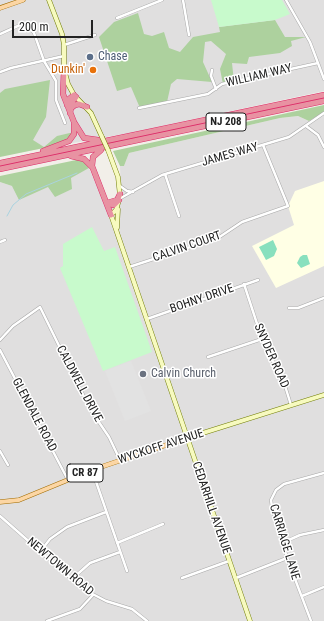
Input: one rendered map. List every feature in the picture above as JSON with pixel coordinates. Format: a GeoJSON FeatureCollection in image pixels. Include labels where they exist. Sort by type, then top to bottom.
{"type":"FeatureCollection","features":[{"type":"Feature","properties":{"kind":"highway"},"geometry":{"type":"LineString","coordinates":[[64,68],[62,90],[67,108],[82,136],[89,140],[148,132]]}},
{"type":"Feature","properties":{"kind":"highway","name":"NJ 208"},"geometry":{"type":"LineString","coordinates":[[0,163],[324,95]]}},
{"type":"Feature","properties":{"kind":"highway"},"geometry":{"type":"LineString","coordinates":[[67,108],[68,100],[75,96]]}},
{"type":"Feature","properties":{"kind":"highway"},"geometry":{"type":"LineString","coordinates":[[70,114],[70,104],[75,96]]}},
{"type":"Feature","properties":{"kind":"highway","name":"NJ 208"},"geometry":{"type":"LineString","coordinates":[[0,169],[324,101]]}},
{"type":"Feature","properties":{"kind":"highway"},"geometry":{"type":"LineString","coordinates":[[70,114],[70,110],[74,105],[79,104],[87,107]]}},
{"type":"Feature","properties":{"kind":"highway"},"geometry":{"type":"LineString","coordinates":[[7,162],[66,143],[74,134],[74,122]]}},
{"type":"Feature","properties":{"kind":"highway"},"geometry":{"type":"LineString","coordinates":[[93,169],[92,160],[96,153],[127,142]]}},
{"type":"Feature","properties":{"kind":"highway"},"geometry":{"type":"LineString","coordinates":[[39,161],[78,157],[87,161],[93,169],[111,215]]}},
{"type":"Feature","properties":{"kind":"highway"},"geometry":{"type":"LineString","coordinates":[[107,203],[114,205],[119,197]]}},
{"type":"Feature","properties":{"kind":"main road"},"geometry":{"type":"LineString","coordinates":[[0,8],[23,0]]}},
{"type":"Feature","properties":{"kind":"main road","name":"CEDARHILL AVENUE"},"geometry":{"type":"LineString","coordinates":[[49,0],[59,24],[64,45],[64,68],[68,84],[75,96],[87,107],[94,118],[108,150],[120,186],[117,219],[119,236]]}},
{"type":"Feature","properties":{"kind":"main road","name":"CEDARHILL AVENUE"},"geometry":{"type":"LineString","coordinates":[[119,197],[116,210],[111,215],[250,621]]}},
{"type":"Feature","properties":{"kind":"main road","name":"WYCKOFF AVENUE"},"geometry":{"type":"LineString","coordinates":[[0,502],[19,500],[120,460],[324,395]]}},
{"type":"Feature","properties":{"kind":"street"},"geometry":{"type":"LineString","coordinates":[[117,18],[162,0]]}},
{"type":"Feature","properties":{"kind":"street"},"geometry":{"type":"LineString","coordinates":[[183,0],[189,35]]}},
{"type":"Feature","properties":{"kind":"street"},"geometry":{"type":"LineString","coordinates":[[286,0],[308,38],[324,79]]}},
{"type":"Feature","properties":{"kind":"street"},"geometry":{"type":"LineString","coordinates":[[0,34],[20,25],[29,26],[34,33],[44,61],[56,81],[56,100],[65,123]]}},
{"type":"Feature","properties":{"kind":"street"},"geometry":{"type":"LineString","coordinates":[[64,45],[94,35]]}},
{"type":"Feature","properties":{"kind":"street"},"geometry":{"type":"LineString","coordinates":[[0,72],[11,68],[64,56]]}},
{"type":"Feature","properties":{"kind":"street","name":"WILLIAM WAY"},"geometry":{"type":"LineString","coordinates":[[139,108],[208,94],[222,84],[318,63]]}},
{"type":"Feature","properties":{"kind":"street"},"geometry":{"type":"LineString","coordinates":[[212,70],[211,76],[216,89]]}},
{"type":"Feature","properties":{"kind":"street","name":"JAMES WAY"},"geometry":{"type":"LineString","coordinates":[[119,197],[165,174],[289,137],[324,113]]}},
{"type":"Feature","properties":{"kind":"street"},"geometry":{"type":"LineString","coordinates":[[306,126],[318,135],[324,147]]}},
{"type":"Feature","properties":{"kind":"street","name":"CALVIN COURT"},"geometry":{"type":"LineString","coordinates":[[129,267],[218,238],[242,222],[288,206],[263,145]]}},
{"type":"Feature","properties":{"kind":"street"},"geometry":{"type":"LineString","coordinates":[[165,174],[179,216]]}},
{"type":"Feature","properties":{"kind":"street"},"geometry":{"type":"LineString","coordinates":[[120,186],[127,192],[133,191]]}},
{"type":"Feature","properties":{"kind":"street"},"geometry":{"type":"LineString","coordinates":[[0,242],[5,240]]}},
{"type":"Feature","properties":{"kind":"street","name":"BOHNY DRIVE"},"geometry":{"type":"LineString","coordinates":[[147,319],[258,280]]}},
{"type":"Feature","properties":{"kind":"street","name":"SNYDER ROAD"},"geometry":{"type":"LineString","coordinates":[[244,284],[262,339],[270,357],[281,373],[291,405]]}},
{"type":"Feature","properties":{"kind":"street"},"geometry":{"type":"LineString","coordinates":[[289,308],[298,308],[324,298]]}},
{"type":"Feature","properties":{"kind":"street","name":"CALDWELL DRIVE"},"geometry":{"type":"LineString","coordinates":[[0,340],[13,326],[40,307],[90,409],[109,438],[120,460]]}},
{"type":"Feature","properties":{"kind":"street"},"geometry":{"type":"LineString","coordinates":[[208,357],[262,339]]}},
{"type":"Feature","properties":{"kind":"street","name":"GLENDALE ROAD"},"geometry":{"type":"LineString","coordinates":[[0,350],[68,480]]}},
{"type":"Feature","properties":{"kind":"street"},"geometry":{"type":"LineString","coordinates":[[0,451],[8,465]]}},
{"type":"Feature","properties":{"kind":"street"},"geometry":{"type":"LineString","coordinates":[[92,470],[127,571]]}},
{"type":"Feature","properties":{"kind":"street","name":"CARRIAGE LANE"},"geometry":{"type":"LineString","coordinates":[[311,621],[287,558],[272,507],[274,493],[284,484],[324,473]]}},
{"type":"Feature","properties":{"kind":"street"},"geometry":{"type":"LineString","coordinates":[[40,552],[50,539],[67,527],[106,512]]}},
{"type":"Feature","properties":{"kind":"street","name":"NEWTOWN ROAD"},"geometry":{"type":"LineString","coordinates":[[0,516],[40,552],[93,596],[132,608],[147,621]]}},
{"type":"Feature","properties":{"kind":"street"},"geometry":{"type":"LineString","coordinates":[[117,543],[163,524]]}},
{"type":"Feature","properties":{"kind":"street"},"geometry":{"type":"LineString","coordinates":[[282,543],[302,534],[324,530]]}},
{"type":"Feature","properties":{"kind":"street"},"geometry":{"type":"LineString","coordinates":[[72,579],[90,564],[120,552]]}},
{"type":"Feature","properties":{"kind":"street"},"geometry":{"type":"LineString","coordinates":[[236,578],[268,564],[287,558]]}},
{"type":"Feature","properties":{"kind":"street"},"geometry":{"type":"LineString","coordinates":[[182,578],[229,560]]}},
{"type":"Feature","properties":{"kind":"street"},"geometry":{"type":"LineString","coordinates":[[302,596],[324,587]]}},
{"type":"Feature","properties":{"kind":"street"},"geometry":{"type":"LineString","coordinates":[[47,621],[80,609],[93,596]]}},
{"type":"Feature","properties":{"kind":"shaded area"},"geometry":{"type":"Polygon","coordinates":[[[0,0],[324,0],[324,91],[129,133],[0,156],[0,0]]]}},
{"type":"Feature","properties":{"kind":"shaded area"},"geometry":{"type":"Polygon","coordinates":[[[324,112],[324,621],[0,621],[0,182],[12,186],[48,187],[89,168],[105,204],[110,207],[115,207],[121,195],[120,166],[124,166],[129,153],[280,118],[298,116],[309,121],[324,112]]]}},
{"type":"Feature","properties":{"kind":"shaded area"},"geometry":{"type":"Polygon","coordinates":[[[324,181],[324,266],[276,288],[252,246],[294,225],[288,206],[295,191],[324,181]]]}},
{"type":"Feature","properties":{"kind":"shaded area"},"geometry":{"type":"Polygon","coordinates":[[[131,361],[151,411],[125,421],[105,371],[131,361]]]}},
{"type":"Feature","properties":{"kind":"green space"},"geometry":{"type":"Polygon","coordinates":[[[211,0],[282,0],[290,14],[275,20],[219,27],[211,0]]]}},
{"type":"Feature","properties":{"kind":"green space"},"geometry":{"type":"Polygon","coordinates":[[[138,13],[144,34],[152,36],[164,32],[169,48],[180,52],[193,37],[220,32],[219,27],[275,20],[285,37],[306,37],[291,41],[292,46],[280,53],[249,57],[247,64],[232,63],[234,82],[223,84],[220,69],[226,54],[211,41],[205,42],[203,62],[212,82],[177,79],[171,84],[167,102],[140,108],[131,87],[117,91],[99,37],[114,22],[138,13]]]}},
{"type":"Feature","properties":{"kind":"green space"},"geometry":{"type":"Polygon","coordinates":[[[50,80],[46,117],[33,140],[44,147],[57,136],[74,132],[68,143],[0,157],[0,93],[5,89],[50,80]]]}},
{"type":"Feature","properties":{"kind":"green space"},"geometry":{"type":"Polygon","coordinates":[[[324,105],[324,112],[309,121],[298,116],[280,118],[129,153],[124,166],[120,166],[113,151],[324,105]]]}},
{"type":"Feature","properties":{"kind":"green space"},"geometry":{"type":"Polygon","coordinates":[[[81,159],[89,168],[71,178],[72,189],[55,197],[48,187],[19,200],[12,186],[0,182],[0,176],[81,159]]]}},
{"type":"Feature","properties":{"kind":"green space"},"geometry":{"type":"Polygon","coordinates":[[[92,227],[104,251],[115,247],[152,352],[103,371],[60,268],[63,266],[63,244],[92,227]]]}},
{"type":"Feature","properties":{"kind":"green space"},"geometry":{"type":"Polygon","coordinates":[[[273,240],[277,249],[274,256],[266,260],[259,247],[273,240]]]}},
{"type":"Feature","properties":{"kind":"green space"},"geometry":{"type":"Polygon","coordinates":[[[303,255],[307,255],[310,264],[301,268],[297,263],[303,255]]]}},
{"type":"Feature","properties":{"kind":"waterway"},"geometry":{"type":"LineString","coordinates":[[7,216],[13,205],[26,194],[77,173]]}},
{"type":"Feature","properties":{"kind":"place","name":"Chase"},"geometry":{"type":"Point","coordinates":[90,57]}},
{"type":"Feature","properties":{"kind":"place","name":"Dunkin'"},"geometry":{"type":"Point","coordinates":[93,70]}},
{"type":"Feature","properties":{"kind":"place","name":"Calvin Church"},"geometry":{"type":"Point","coordinates":[143,374]}}]}
